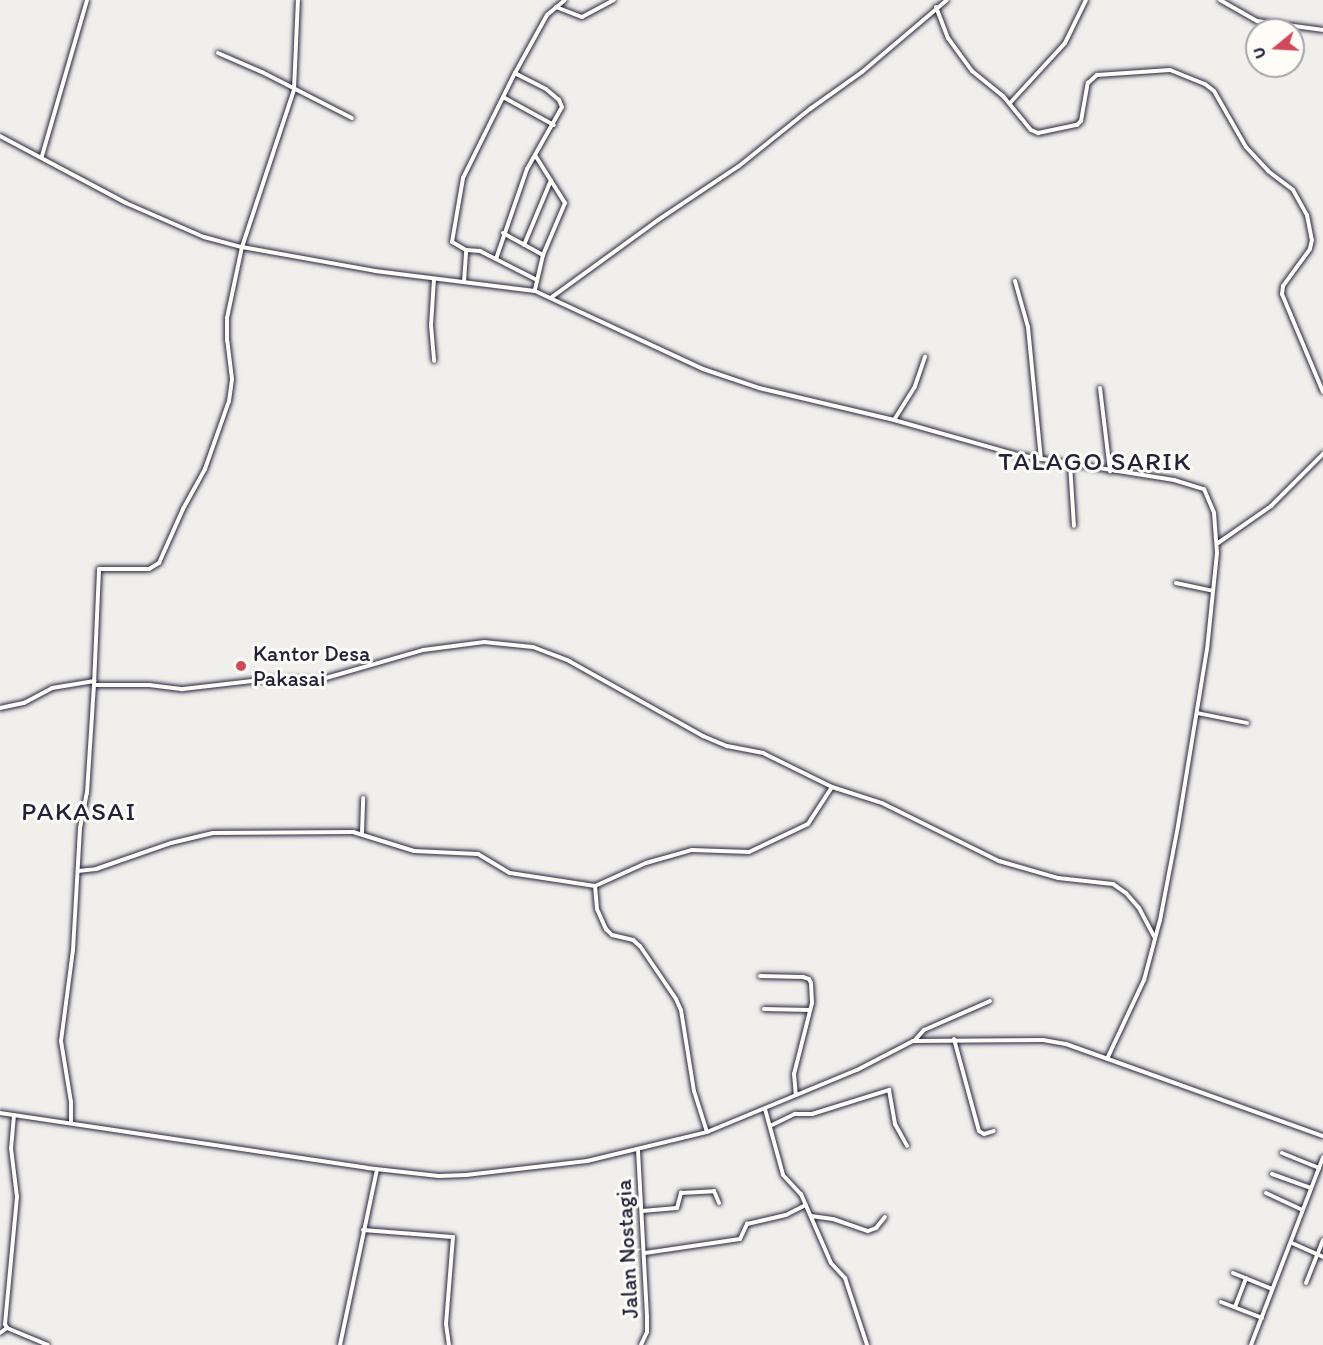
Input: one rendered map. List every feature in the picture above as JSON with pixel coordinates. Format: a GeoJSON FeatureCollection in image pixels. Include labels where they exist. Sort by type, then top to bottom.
{"type":"FeatureCollection","features":[{"type":"Feature","properties":{"kind":"street"},"geometry":{"type":"LineString","coordinates":[[42,156],[87,0]]}},
{"type":"Feature","properties":{"kind":"street"},"geometry":{"type":"LineString","coordinates":[[71,1123],[71,1102],[62,1041],[73,950],[81,822],[87,793],[99,569],[148,569],[159,563],[183,508],[206,469],[229,401],[232,380],[227,341],[227,318],[242,248],[294,90],[298,0]]}},
{"type":"Feature","properties":{"kind":"street"},"geometry":{"type":"LineString","coordinates":[[537,280],[477,250],[466,250],[452,242],[462,184],[515,73],[547,15],[564,0]]}},
{"type":"Feature","properties":{"kind":"street"},"geometry":{"type":"LineString","coordinates":[[556,7],[582,17],[614,0]]}},
{"type":"Feature","properties":{"kind":"street"},"geometry":{"type":"LineString","coordinates":[[551,297],[658,220],[739,166],[810,109],[862,72],[947,0]]}},
{"type":"Feature","properties":{"kind":"street"},"geometry":{"type":"LineString","coordinates":[[1010,103],[1065,43],[1086,0]]}},
{"type":"Feature","properties":{"kind":"street"},"geometry":{"type":"LineString","coordinates":[[1220,0],[1248,17],[1264,23],[1323,30]]}},
{"type":"Feature","properties":{"kind":"street"},"geometry":{"type":"LineString","coordinates":[[936,7],[948,38],[972,71],[1010,103],[1031,130],[1043,134],[1077,125],[1081,121],[1088,83],[1097,75],[1170,70],[1205,84],[1214,91],[1246,147],[1268,171],[1293,190],[1307,215],[1312,240],[1310,249],[1283,286],[1281,294],[1323,392]]}},
{"type":"Feature","properties":{"kind":"street"},"geometry":{"type":"LineString","coordinates":[[218,52],[352,118]]}},
{"type":"Feature","properties":{"kind":"street"},"geometry":{"type":"LineString","coordinates":[[496,259],[520,185],[562,107],[561,102],[546,89],[515,73]]}},
{"type":"Feature","properties":{"kind":"street"},"geometry":{"type":"LineString","coordinates":[[503,97],[554,125]]}},
{"type":"Feature","properties":{"kind":"street"},"geometry":{"type":"LineString","coordinates":[[0,136],[175,227],[242,248],[375,271],[535,291],[703,369],[759,388],[894,420],[1041,459],[1174,480],[1204,489],[1214,513],[1218,543],[1197,713],[1155,939],[1140,992],[1107,1059]]}},
{"type":"Feature","properties":{"kind":"street"},"geometry":{"type":"LineString","coordinates":[[535,155],[566,203],[543,255],[535,291]]}},
{"type":"Feature","properties":{"kind":"street"},"geometry":{"type":"LineString","coordinates":[[524,245],[551,179]]}},
{"type":"Feature","properties":{"kind":"street"},"geometry":{"type":"LineString","coordinates":[[503,233],[543,255]]}},
{"type":"Feature","properties":{"kind":"street"},"geometry":{"type":"LineString","coordinates":[[464,282],[466,250]]}},
{"type":"Feature","properties":{"kind":"street"},"geometry":{"type":"LineString","coordinates":[[434,279],[431,325],[434,361]]}},
{"type":"Feature","properties":{"kind":"street"},"geometry":{"type":"LineString","coordinates":[[1015,281],[1029,327],[1041,459]]}},
{"type":"Feature","properties":{"kind":"street"},"geometry":{"type":"LineString","coordinates":[[894,420],[915,386],[925,357]]}},
{"type":"Feature","properties":{"kind":"street"},"geometry":{"type":"LineString","coordinates":[[1100,388],[1110,471]]}},
{"type":"Feature","properties":{"kind":"street"},"geometry":{"type":"LineString","coordinates":[[1218,543],[1270,506],[1323,454]]}},
{"type":"Feature","properties":{"kind":"street"},"geometry":{"type":"LineString","coordinates":[[1070,464],[1074,526]]}},
{"type":"Feature","properties":{"kind":"street"},"geometry":{"type":"LineString","coordinates":[[1176,583],[1213,591]]}},
{"type":"Feature","properties":{"kind":"street"},"geometry":{"type":"LineString","coordinates":[[0,708],[24,703],[52,688],[94,683],[183,689],[269,679],[319,680],[423,650],[484,642],[533,647],[569,661],[703,736],[727,746],[763,753],[832,787],[882,803],[1017,868],[1058,878],[1113,884],[1126,893],[1139,909],[1155,939]]}},
{"type":"Feature","properties":{"kind":"street"},"geometry":{"type":"LineString","coordinates":[[1197,713],[1247,723]]}},
{"type":"Feature","properties":{"kind":"street"},"geometry":{"type":"LineString","coordinates":[[78,871],[96,869],[171,843],[213,833],[247,831],[362,833],[414,851],[478,854],[510,873],[595,886],[646,863],[692,850],[749,852],[808,824],[832,787]]}},
{"type":"Feature","properties":{"kind":"street"},"geometry":{"type":"LineString","coordinates":[[362,833],[363,798]]}},
{"type":"Feature","properties":{"kind":"street"},"geometry":{"type":"LineString","coordinates":[[595,886],[597,909],[606,930],[640,945],[679,1005],[691,1080],[707,1132]]}},
{"type":"Feature","properties":{"kind":"street"},"geometry":{"type":"LineString","coordinates":[[760,976],[809,979],[813,989],[796,1064],[796,1095]]}},
{"type":"Feature","properties":{"kind":"street"},"geometry":{"type":"LineString","coordinates":[[0,1113],[376,1170],[439,1176],[466,1175],[570,1163],[638,1150],[707,1132],[857,1070],[914,1041],[924,1030],[990,1000]]}},
{"type":"Feature","properties":{"kind":"street"},"geometry":{"type":"LineString","coordinates":[[764,1010],[810,1010]]}},
{"type":"Feature","properties":{"kind":"street"},"geometry":{"type":"LineString","coordinates":[[954,1039],[979,1131],[984,1134],[994,1131]]}},
{"type":"Feature","properties":{"kind":"street"},"geometry":{"type":"LineString","coordinates":[[914,1041],[1043,1040],[1066,1044],[1323,1136]]}},
{"type":"Feature","properties":{"kind":"street"},"geometry":{"type":"LineString","coordinates":[[770,1126],[795,1114],[812,1114],[889,1090],[895,1124],[907,1146]]}},
{"type":"Feature","properties":{"kind":"street"},"geometry":{"type":"LineString","coordinates":[[765,1109],[783,1175],[801,1194],[831,1263],[847,1282],[867,1345]]}},
{"type":"Feature","properties":{"kind":"street"},"geometry":{"type":"LineString","coordinates":[[14,1115],[11,1148],[17,1197],[5,1324],[7,1328],[48,1345]]}},
{"type":"Feature","properties":{"kind":"street","name":"Jalan Nostagia"},"geometry":{"type":"LineString","coordinates":[[638,1150],[647,1317],[647,1332],[642,1345]]}},
{"type":"Feature","properties":{"kind":"street"},"geometry":{"type":"LineString","coordinates":[[1282,1153],[1319,1168]]}},
{"type":"Feature","properties":{"kind":"street"},"geometry":{"type":"LineString","coordinates":[[1251,1345],[1292,1243],[1301,1209],[1323,1157]]}},
{"type":"Feature","properties":{"kind":"street"},"geometry":{"type":"LineString","coordinates":[[340,1345],[376,1170]]}},
{"type":"Feature","properties":{"kind":"street"},"geometry":{"type":"LineString","coordinates":[[1272,1174],[1311,1188]]}},
{"type":"Feature","properties":{"kind":"street"},"geometry":{"type":"LineString","coordinates":[[642,1211],[677,1208],[681,1193],[714,1191],[719,1203]]}},
{"type":"Feature","properties":{"kind":"street"},"geometry":{"type":"LineString","coordinates":[[1266,1193],[1301,1209]]}},
{"type":"Feature","properties":{"kind":"street"},"geometry":{"type":"LineString","coordinates":[[645,1253],[740,1239],[747,1224],[786,1215],[806,1205]]}},
{"type":"Feature","properties":{"kind":"street"},"geometry":{"type":"LineString","coordinates":[[811,1216],[833,1219],[868,1231],[876,1228],[885,1217]]}},
{"type":"Feature","properties":{"kind":"street"},"geometry":{"type":"LineString","coordinates":[[363,1230],[453,1237],[446,1324],[449,1345]]}},
{"type":"Feature","properties":{"kind":"street"},"geometry":{"type":"LineString","coordinates":[[1306,1283],[1323,1240]]}},
{"type":"Feature","properties":{"kind":"street"},"geometry":{"type":"LineString","coordinates":[[1292,1243],[1323,1257]]}},
{"type":"Feature","properties":{"kind":"street"},"geometry":{"type":"LineString","coordinates":[[1233,1273],[1272,1289]]}},
{"type":"Feature","properties":{"kind":"street"},"geometry":{"type":"LineString","coordinates":[[1235,1307],[1246,1278]]}},
{"type":"Feature","properties":{"kind":"street"},"geometry":{"type":"LineString","coordinates":[[1221,1302],[1262,1318]]}},
{"type":"Feature","properties":{"kind":"street"},"geometry":{"type":"LineString","coordinates":[[0,1334],[7,1328]]}},
{"type":"Feature","properties":{"kind":"place","name":"Kantor Desa Pakasai"},"geometry":{"type":"Point","coordinates":[241,666]}},
{"type":"Feature","properties":{"kind":"district","name":"TALAGO SARIK"},"geometry":{"type":"Point","coordinates":[1095,462]}},
{"type":"Feature","properties":{"kind":"district","name":"PAKASAI"},"geometry":{"type":"Point","coordinates":[79,812]}}]}
